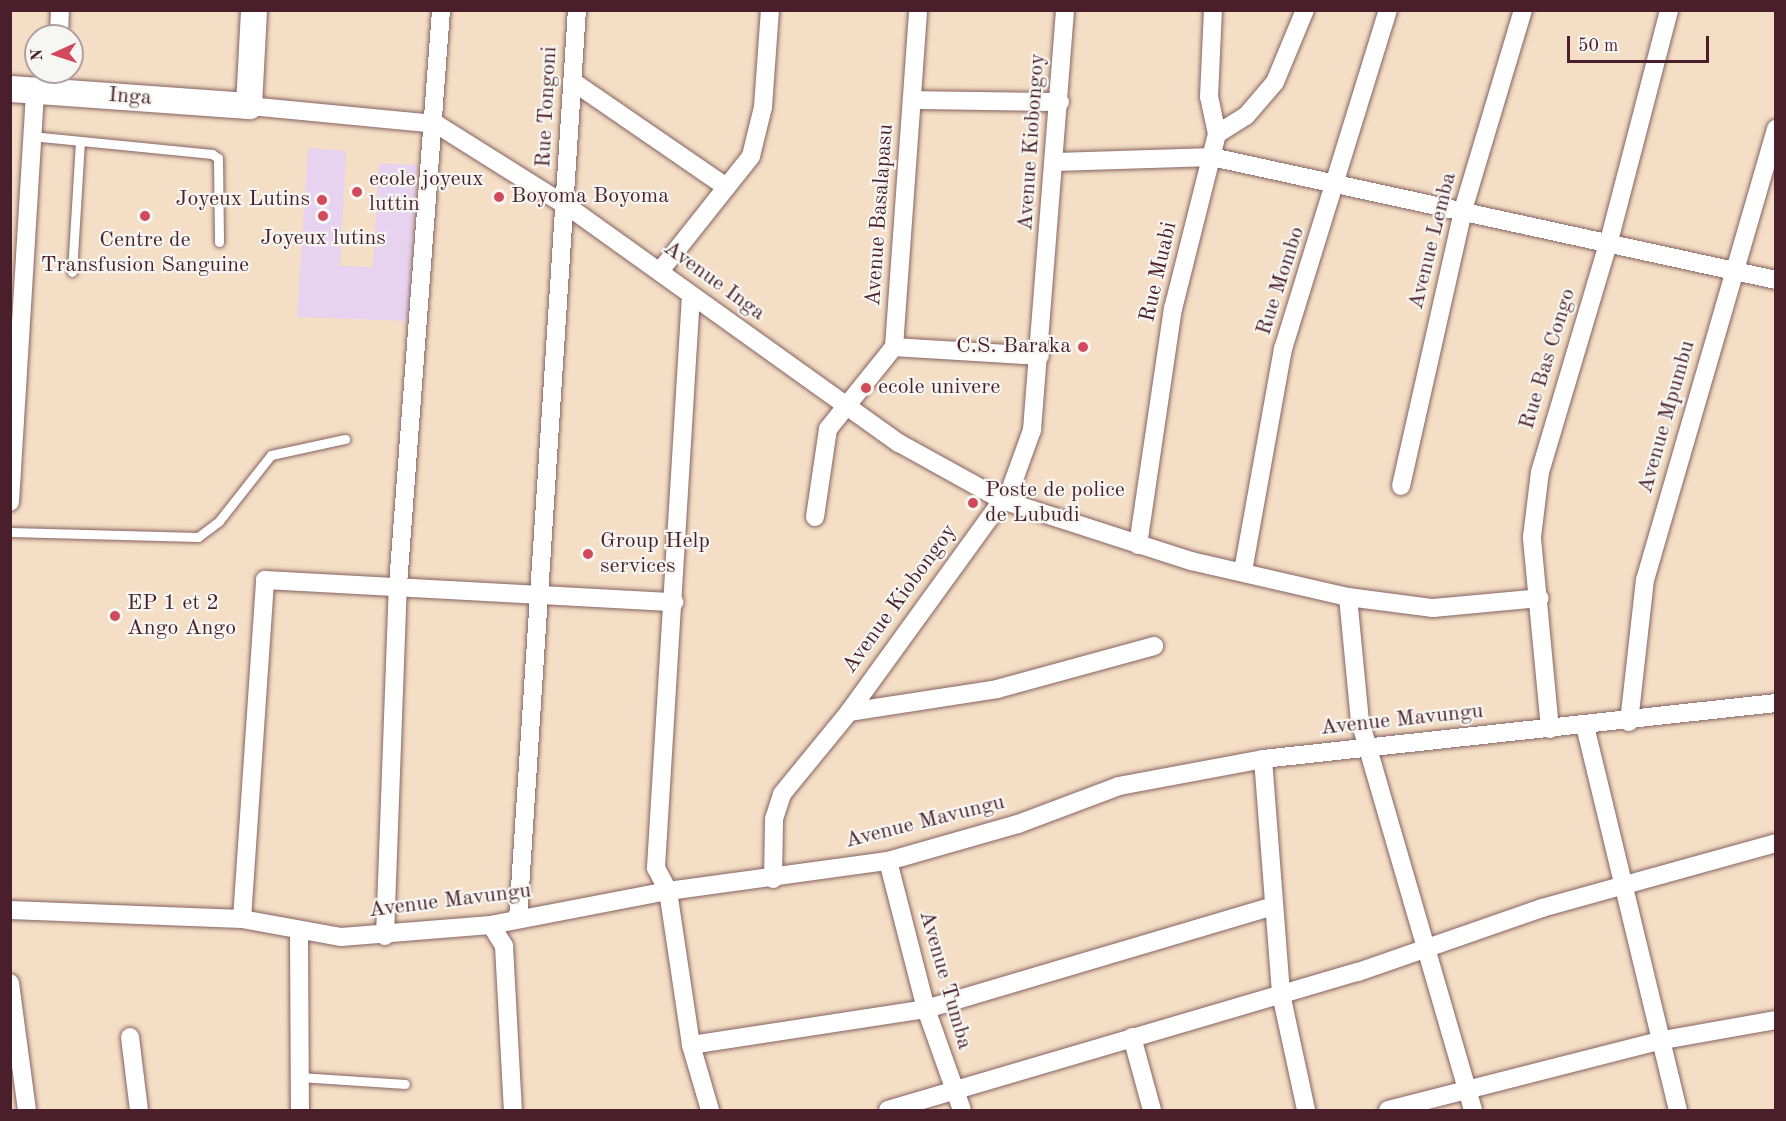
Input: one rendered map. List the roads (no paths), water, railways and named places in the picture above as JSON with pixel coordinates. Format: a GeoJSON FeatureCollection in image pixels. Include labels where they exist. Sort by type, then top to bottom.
{"type":"FeatureCollection","features":[{"type":"Feature","properties":{"kind":"street"},"geometry":{"type":"LineString","coordinates":[[249,106],[254,10]]}},
{"type":"Feature","properties":{"kind":"street"},"geometry":{"type":"LineString","coordinates":[[385,936],[398,585],[436,123],[441,10]]}},
{"type":"Feature","properties":{"kind":"street","name":"Rue Tongoni"},"geometry":{"type":"LineString","coordinates":[[518,919],[577,10]]}},
{"type":"Feature","properties":{"kind":"street"},"geometry":{"type":"LineString","coordinates":[[660,271],[751,156],[759,134],[770,10]]}},
{"type":"Feature","properties":{"kind":"street","name":"Avenue Basalapasu"},"geometry":{"type":"LineString","coordinates":[[894,347],[918,10]]}},
{"type":"Feature","properties":{"kind":"street","name":"Avenue Kiobongoy"},"geometry":{"type":"LineString","coordinates":[[773,879],[774,819],[782,794],[849,712],[1002,500],[1032,430],[1057,162],[1065,10]]}},
{"type":"Feature","properties":{"kind":"street","name":"Rue Muabi"},"geometry":{"type":"LineString","coordinates":[[1138,545],[1173,309],[1217,134],[1209,97],[1213,10]]}},
{"type":"Feature","properties":{"kind":"street"},"geometry":{"type":"LineString","coordinates":[[1217,134],[1246,116],[1275,82],[1305,10]]}},
{"type":"Feature","properties":{"kind":"street","name":"Rue Mombo"},"geometry":{"type":"LineString","coordinates":[[1243,572],[1283,350],[1338,182],[1388,10]]}},
{"type":"Feature","properties":{"kind":"street","name":"Avenue Lemba"},"geometry":{"type":"LineString","coordinates":[[1401,486],[1463,210],[1523,10]]}},
{"type":"Feature","properties":{"kind":"street","name":"Rue Bas Congo"},"geometry":{"type":"LineString","coordinates":[[1550,729],[1540,598],[1532,537],[1540,472],[1609,241],[1669,10]]}},
{"type":"Feature","properties":{"kind":"street"},"geometry":{"type":"LineString","coordinates":[[572,81],[726,188]]}},
{"type":"Feature","properties":{"kind":"street"},"geometry":{"type":"LineString","coordinates":[[10,502],[31,136],[39,85]]}},
{"type":"Feature","properties":{"kind":"street","name":"Inga"},"geometry":{"type":"LineString","coordinates":[[39,85],[249,106]]}},
{"type":"Feature","properties":{"kind":"street"},"geometry":{"type":"LineString","coordinates":[[912,99],[1060,102]]}},
{"type":"Feature","properties":{"kind":"street","name":"Avenue Inga"},"geometry":{"type":"LineString","coordinates":[[249,106],[436,123],[566,206],[660,271],[898,443],[1002,500],[1138,545],[1348,597],[1433,608],[1540,598]]}},
{"type":"Feature","properties":{"kind":"street","name":"Avenue Mpumbu"},"geometry":{"type":"LineString","coordinates":[[1629,722],[1645,580],[1776,129]]}},
{"type":"Feature","properties":{"kind":"street"},"geometry":{"type":"LineString","coordinates":[[1057,162],[1212,157],[1609,241],[1776,280]]}},
{"type":"Feature","properties":{"kind":"street"},"geometry":{"type":"LineString","coordinates":[[691,295],[656,868],[668,891],[691,1045],[710,1110]]}},
{"type":"Feature","properties":{"kind":"street"},"geometry":{"type":"LineString","coordinates":[[815,517],[824,439],[844,405],[894,347],[1040,356]]}},
{"type":"Feature","properties":{"kind":"street"},"geometry":{"type":"LineString","coordinates":[[242,919],[265,580],[539,591],[674,602]]}},
{"type":"Feature","properties":{"kind":"street"},"geometry":{"type":"LineString","coordinates":[[1348,597],[1367,747],[1473,1110]]}},
{"type":"Feature","properties":{"kind":"street"},"geometry":{"type":"LineString","coordinates":[[849,712],[997,688],[1154,646]]}},
{"type":"Feature","properties":{"kind":"street","name":"Avenue Mavungu"},"geometry":{"type":"LineString","coordinates":[[10,910],[242,919],[299,933],[385,936],[491,925],[668,891],[773,879],[888,861],[1018,824],[1119,786],[1263,759],[1629,722],[1776,704]]}},
{"type":"Feature","properties":{"kind":"street"},"geometry":{"type":"LineString","coordinates":[[1585,726],[1626,885],[1678,1110]]}},
{"type":"Feature","properties":{"kind":"street"},"geometry":{"type":"LineString","coordinates":[[1263,759],[1281,994],[1306,1110]]}},
{"type":"Feature","properties":{"kind":"street"},"geometry":{"type":"LineString","coordinates":[[888,1110],[1428,950],[1542,908],[1776,843]]}},
{"type":"Feature","properties":{"kind":"street","name":"Avenue Tumba"},"geometry":{"type":"LineString","coordinates":[[888,861],[926,1009],[962,1110]]}},
{"type":"Feature","properties":{"kind":"street"},"geometry":{"type":"LineString","coordinates":[[691,1045],[926,1009],[1274,906]]}},
{"type":"Feature","properties":{"kind":"street"},"geometry":{"type":"LineString","coordinates":[[491,925],[504,946],[513,1110]]}},
{"type":"Feature","properties":{"kind":"street"},"geometry":{"type":"LineString","coordinates":[[299,933],[300,1110]]}},
{"type":"Feature","properties":{"kind":"street"},"geometry":{"type":"LineString","coordinates":[[10,983],[14,1041],[27,1110]]}},
{"type":"Feature","properties":{"kind":"street"},"geometry":{"type":"LineString","coordinates":[[1388,1110],[1663,1040],[1776,1020]]}},
{"type":"Feature","properties":{"kind":"street"},"geometry":{"type":"LineString","coordinates":[[130,1037],[138,1110]]}},
{"type":"Feature","properties":{"kind":"street"},"geometry":{"type":"LineString","coordinates":[[1132,1037],[1152,1110]]}},
{"type":"Feature","properties":{"kind":"lane"},"geometry":{"type":"LineString","coordinates":[[31,136],[218,158],[219,242]]}},
{"type":"Feature","properties":{"kind":"lane"},"geometry":{"type":"LineString","coordinates":[[72,272],[80,141]]}},
{"type":"Feature","properties":{"kind":"lane"},"geometry":{"type":"LineString","coordinates":[[10,532],[198,537],[219,521],[271,455],[345,439]]}},
{"type":"Feature","properties":{"kind":"lane"},"geometry":{"type":"LineString","coordinates":[[300,1077],[405,1084]]}},
{"type":"Feature","properties":{"kind":"place","name":"ecole joyeux luttin"},"geometry":{"type":"Point","coordinates":[357,192]}},
{"type":"Feature","properties":{"kind":"place","name":"Boyoma Boyoma"},"geometry":{"type":"Point","coordinates":[499,197]}},
{"type":"Feature","properties":{"kind":"place","name":"Joyeux Lutins"},"geometry":{"type":"Point","coordinates":[322,200]}},
{"type":"Feature","properties":{"kind":"place","name":"Centre de Transfusion Sanguine"},"geometry":{"type":"Point","coordinates":[145,216]}},
{"type":"Feature","properties":{"kind":"place","name":"Joyeux lutins"},"geometry":{"type":"Point","coordinates":[323,216]}},
{"type":"Feature","properties":{"kind":"place","name":"C.S. Baraka"},"geometry":{"type":"Point","coordinates":[1083,347]}},
{"type":"Feature","properties":{"kind":"place","name":"ecole univere"},"geometry":{"type":"Point","coordinates":[866,388]}},
{"type":"Feature","properties":{"kind":"place","name":"Poste de police de Lubudi"},"geometry":{"type":"Point","coordinates":[973,503]}},
{"type":"Feature","properties":{"kind":"place","name":"Group Help services"},"geometry":{"type":"Point","coordinates":[588,554]}},
{"type":"Feature","properties":{"kind":"place","name":"EP 1 et 2 Ango Ango"},"geometry":{"type":"Point","coordinates":[115,616]}}]}
